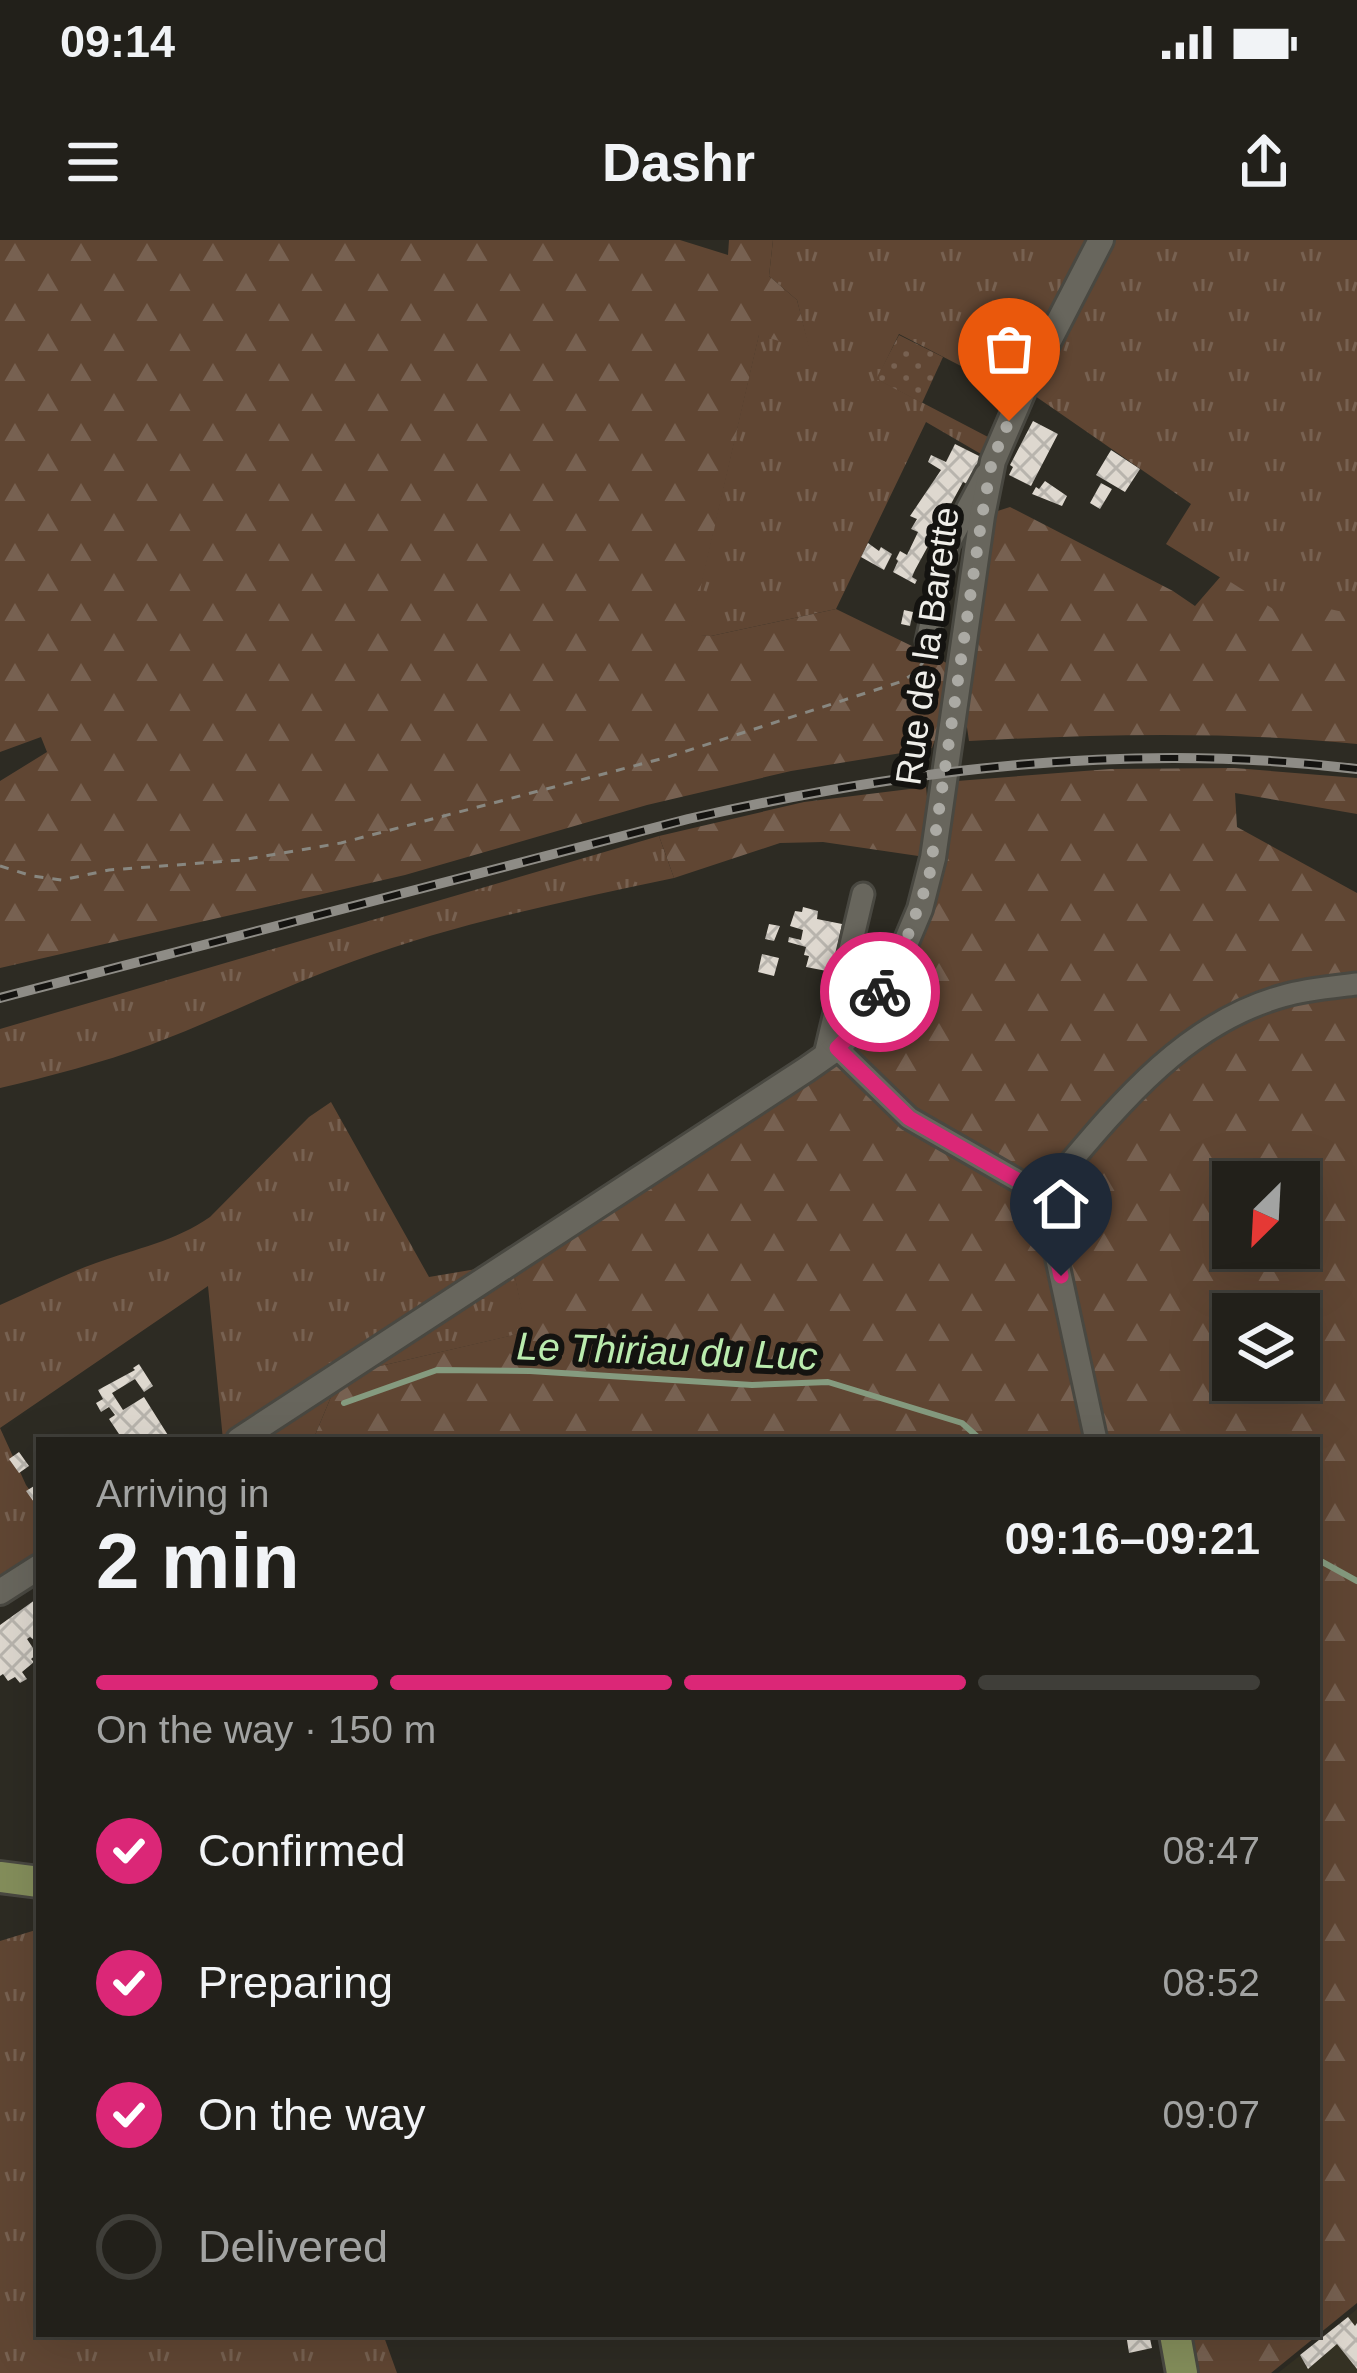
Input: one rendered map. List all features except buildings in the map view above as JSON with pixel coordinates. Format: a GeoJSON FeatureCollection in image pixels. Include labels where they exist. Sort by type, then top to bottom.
{"type":"FeatureCollection","features":[{"type":"Feature","properties":{"kind":"main road"},"geometry":{"type":"LineString","coordinates":[[0,1877],[36,1882]]}},
{"type":"Feature","properties":{"kind":"main road"},"geometry":{"type":"LineString","coordinates":[[1175,2337],[1182,2373]]}},
{"type":"Feature","properties":{"kind":"street","name":"Rue de la Barette"},"geometry":{"type":"LineString","coordinates":[[244,1437],[831,1052],[859,1026],[901,954],[929,878],[992,461],[1024,388],[1102,240]]}},
{"type":"Feature","properties":{"kind":"street"},"geometry":{"type":"LineString","coordinates":[[927,641],[948,545],[992,461]]}},
{"type":"Feature","properties":{"kind":"street"},"geometry":{"type":"LineString","coordinates":[[863,894],[831,1052],[909,1118],[1043,1195],[1095,1437]]}},
{"type":"Feature","properties":{"kind":"street"},"geometry":{"type":"LineString","coordinates":[[1043,1195],[1149,1076],[1193,1040],[1282,996],[1357,984]]}},
{"type":"Feature","properties":{"kind":"street"},"geometry":{"type":"LineString","coordinates":[[0,1592],[36,1569]]}},
{"type":"Feature","properties":{"kind":"path"},"geometry":{"type":"LineString","coordinates":[[0,866],[62,880],[109,870],[242,860],[340,843],[668,757],[900,682],[923,663],[927,641]]}},
{"type":"Feature","properties":{"kind":"shaded area"},"geometry":{"type":"Polygon","coordinates":[[[1357,2309],[1357,2373],[1278,2373],[1331,2331],[1357,2309]]]}},
{"type":"Feature","properties":{"kind":"green space"},"geometry":{"type":"Polygon","coordinates":[[[0,240],[680,240],[728,255],[729,240],[773,240],[769,276],[797,300],[810,350],[759,335],[690,634],[711,636],[836,609],[959,669],[982,516],[1010,507],[1195,606],[1221,576],[1281,614],[1293,601],[1357,615],[1357,744],[1163,735],[969,741],[959,673],[932,748],[791,771],[647,805],[405,875],[0,968],[0,781],[47,752],[41,737],[0,752],[0,240]]]}},
{"type":"Feature","properties":{"kind":"green space"},"geometry":{"type":"Polygon","coordinates":[[[773,240],[1357,240],[1357,615],[1281,615],[1166,544],[1191,504],[1025,389],[1021,397],[899,334],[877,379],[988,437],[998,445],[993,461],[926,422],[836,609],[711,636],[689,635],[759,334],[809,349],[797,300],[769,276],[773,240]]]}},
{"type":"Feature","properties":{"kind":"green space"},"geometry":{"type":"Polygon","coordinates":[[[899,335],[943,357],[922,403],[876,379],[899,335]]]}},
{"type":"Feature","properties":{"kind":"green space"},"geometry":{"type":"Polygon","coordinates":[[[1234,768],[1357,778],[1357,814],[1235,793],[1237,827],[1357,893],[1357,2303],[1320,2333],[1320,1437],[314,1437],[333,1392],[376,1367],[526,1332],[512,1263],[859,1026],[932,858],[823,842],[780,843],[674,878],[659,836],[804,802],[926,787],[933,854],[957,781],[1110,769],[1234,768]]]}},
{"type":"Feature","properties":{"kind":"green space"},"geometry":{"type":"Polygon","coordinates":[[[659,836],[674,878],[512,914],[393,947],[150,1045],[0,1088],[0,1029],[659,836]]]}},
{"type":"Feature","properties":{"kind":"green space"},"geometry":{"type":"Polygon","coordinates":[[[331,1102],[429,1277],[512,1263],[527,1332],[376,1367],[333,1392],[314,1437],[223,1437],[208,1286],[0,1428],[0,1305],[197,1225],[309,1117],[331,1102]]]}},
{"type":"Feature","properties":{"kind":"green space"},"geometry":{"type":"Polygon","coordinates":[[[0,1428],[36,1499],[36,1569],[0,1592],[0,1428]]]}},
{"type":"Feature","properties":{"kind":"green space"},"geometry":{"type":"Polygon","coordinates":[[[36,1930],[36,2337],[384,2337],[397,2373],[0,2373],[0,1941],[36,1930]]]}},
{"type":"Feature","properties":{"kind":"green space"},"geometry":{"type":"Polygon","coordinates":[[[1176,2337],[1315,2337],[1271,2373],[1182,2373],[1176,2337]]]}},
{"type":"Feature","properties":{"kind":"waterway","name":"Le Thiriau du Luc"},"geometry":{"type":"LineString","coordinates":[[344,1403],[437,1370],[752,1385],[828,1382],[962,1423],[978,1437]]}},
{"type":"Feature","properties":{"kind":"waterway","name":"Le Thiriau du Luc"},"geometry":{"type":"LineString","coordinates":[[1320,1561],[1357,1581]]}},
{"type":"Feature","properties":{"kind":"railway"},"geometry":{"type":"LineString","coordinates":[[0,998],[688,819],[853,786],[1104,759],[1273,761],[1357,769]]}},
{"type":"Feature","properties":{"kind":"way so far"},"geometry":{"type":"LineString","coordinates":[[880,992],[901,954],[929,878],[982,516],[992,461],[1009,421]]}},
{"type":"Feature","properties":{"kind":"route"},"geometry":{"type":"LineString","coordinates":[[880,992],[859,1026],[837,1048],[909,1118],[1043,1195],[1061,1276]]}}]}
